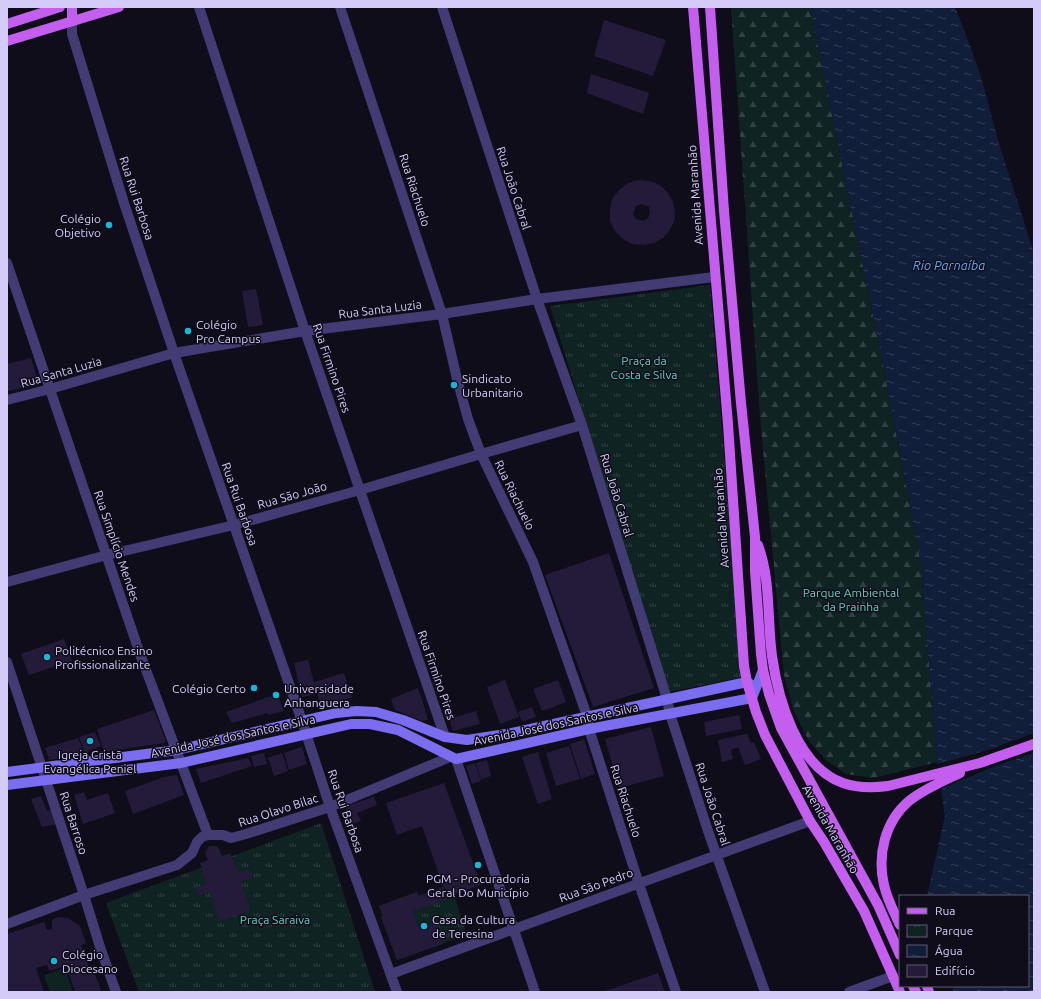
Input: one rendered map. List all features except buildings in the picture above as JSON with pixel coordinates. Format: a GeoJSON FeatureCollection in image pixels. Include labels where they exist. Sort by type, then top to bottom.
{"type":"FeatureCollection","features":[{"type":"Feature","properties":{"kind":"main road"},"geometry":{"type":"LineString","coordinates":[[72,7],[72,21]]}},
{"type":"Feature","properties":{"kind":"main road"},"geometry":{"type":"LineString","coordinates":[[7,41],[119,7]]}},
{"type":"Feature","properties":{"kind":"main road","name":"Avenida Maranhão"},"geometry":{"type":"LineString","coordinates":[[693,7],[702,107],[714,277],[728,432],[744,666],[752,685],[752,698],[765,735],[810,821],[824,842],[864,911],[900,992]]}},
{"type":"Feature","properties":{"kind":"main road","name":"Avenida Maranhão"},"geometry":{"type":"LineString","coordinates":[[710,7],[724,210],[741,403],[755,537],[755,571],[763,670],[769,694],[781,728],[878,905],[899,953]]}},
{"type":"Feature","properties":{"kind":"main road"},"geometry":{"type":"LineString","coordinates":[[7,24],[55,8]]}},
{"type":"Feature","properties":{"kind":"main road"},"geometry":{"type":"LineString","coordinates":[[755,537],[765,568],[772,655],[786,711],[798,740],[810,759],[834,779],[849,785],[873,787],[915,780],[980,763],[1034,744]]}},
{"type":"Feature","properties":{"kind":"main road"},"geometry":{"type":"LineString","coordinates":[[763,670],[752,685],[769,694]]}},
{"type":"Feature","properties":{"kind":"main road","name":"Avenida José dos Santos e Silva"},"geometry":{"type":"LineString","coordinates":[[7,772],[177,750],[336,712],[376,712],[403,720],[445,737],[467,740],[486,738],[667,699],[752,685]]}},
{"type":"Feature","properties":{"kind":"main road","name":"Avenida José dos Santos e Silva"},"geometry":{"type":"LineString","coordinates":[[7,785],[181,763],[351,724],[370,724],[398,730],[453,758],[589,729],[752,698]]}},
{"type":"Feature","properties":{"kind":"main road"},"geometry":{"type":"LineString","coordinates":[[899,923],[887,896],[882,874],[883,849],[886,834],[892,821],[900,810],[921,793],[980,763]]}},
{"type":"Feature","properties":{"kind":"street","name":"Rua Firmino Pires"},"geometry":{"type":"LineString","coordinates":[[199,7],[305,331],[445,737]]}},
{"type":"Feature","properties":{"kind":"street","name":"Rua Riachuelo"},"geometry":{"type":"LineString","coordinates":[[340,7],[442,314],[462,398],[481,454],[533,562],[588,716],[589,729],[639,884],[676,992]]}},
{"type":"Feature","properties":{"kind":"street","name":"Rua João Cabral"},"geometry":{"type":"LineString","coordinates":[[442,7],[537,299],[582,425],[667,699],[670,714],[717,856],[765,992]]}},
{"type":"Feature","properties":{"kind":"street","name":"Rua Rui Barbosa"},"geometry":{"type":"LineString","coordinates":[[72,21],[72,34],[76,48],[124,203],[174,353],[302,721],[330,807],[397,992]]}},
{"type":"Feature","properties":{"kind":"street","name":"Rua Simplício Mendes"},"geometry":{"type":"LineString","coordinates":[[7,263],[140,654],[208,835]]}},
{"type":"Feature","properties":{"kind":"street","name":"Rua Santa Luzia"},"geometry":{"type":"LineString","coordinates":[[7,400],[174,353],[305,331],[442,314],[537,299],[714,277]]}},
{"type":"Feature","properties":{"kind":"street","name":"Rua São João"},"geometry":{"type":"LineString","coordinates":[[7,582],[107,556],[234,526],[582,425]]}},
{"type":"Feature","properties":{"kind":"street","name":"Rua Barroso"},"geometry":{"type":"LineString","coordinates":[[7,662],[116,992]]}},
{"type":"Feature","properties":{"kind":"street","name":"Rua Olavo Bilac"},"geometry":{"type":"LineString","coordinates":[[208,835],[223,835],[232,838],[246,834],[330,807],[453,758]]}},
{"type":"Feature","properties":{"kind":"street"},"geometry":{"type":"LineString","coordinates":[[453,758],[535,992]]}},
{"type":"Feature","properties":{"kind":"street","name":"Rua São Pedro"},"geometry":{"type":"LineString","coordinates":[[391,974],[810,821]]}},
{"type":"Feature","properties":{"kind":"street"},"geometry":{"type":"LineString","coordinates":[[7,924],[84,895],[177,865],[192,853],[197,842],[202,837],[208,835]]}},
{"type":"Feature","properties":{"kind":"street"},"geometry":{"type":"LineString","coordinates":[[849,992],[894,976]]}},
{"type":"Feature","properties":{"kind":"green space","name":"Parque Ambiental da Prainha"},"geometry":{"type":"Polygon","coordinates":[[[731,7],[810,7],[882,359],[921,564],[937,762],[873,778],[846,774],[826,760],[808,740],[793,709],[784,675],[760,417],[731,7]]]}},
{"type":"Feature","properties":{"kind":"green space","name":"Praça da Costa e Silva"},"geometry":{"type":"Polygon","coordinates":[[[710,285],[743,677],[669,692],[550,306],[710,285]]]}},
{"type":"Feature","properties":{"kind":"green space","name":"Praça Saraiva"},"geometry":{"type":"Polygon","coordinates":[[[321,823],[375,992],[139,992],[106,903],[321,823]]]}},
{"type":"Feature","properties":{"kind":"green space","name":"Casa da Cultura de Teresina"},"geometry":{"type":"Polygon","coordinates":[[[443,887],[447,897],[454,895],[467,935],[397,960],[381,917],[383,916],[379,906],[417,892],[419,896],[443,887]]]}},
{"type":"Feature","properties":{"kind":"green space"},"geometry":{"type":"Polygon","coordinates":[[[65,968],[73,992],[50,992],[44,975],[65,968]]]}},
{"type":"Feature","properties":{"kind":"water","name":"Rio Parnaíba"},"geometry":{"type":"Polygon","coordinates":[[[810,7],[955,7],[980,74],[997,136],[1034,254],[1034,992],[954,992],[952,987],[1029,987],[1029,895],[927,895],[945,816],[937,762],[921,564],[882,359],[810,7]]]}},
{"type":"Feature","properties":{"kind":"pier"},"geometry":{"type":"Polygon","coordinates":[[[1034,733],[1034,753],[995,766],[939,790],[935,765],[988,750],[1034,733]]]}},
{"type":"Feature","properties":{"kind":"place","name":"Colégio Objetivo"},"geometry":{"type":"Point","coordinates":[109,225]}},
{"type":"Feature","properties":{"kind":"place","name":"Colégio Pro Campus"},"geometry":{"type":"Point","coordinates":[188,331]}},
{"type":"Feature","properties":{"kind":"place","name":"Sindicato Urbanitario"},"geometry":{"type":"Point","coordinates":[454,385]}},
{"type":"Feature","properties":{"kind":"place","name":"Politécnico Ensino Profissionalizante"},"geometry":{"type":"Point","coordinates":[47,657]}},
{"type":"Feature","properties":{"kind":"place","name":"Colégio Certo"},"geometry":{"type":"Point","coordinates":[254,688]}},
{"type":"Feature","properties":{"kind":"place","name":"Universidade Anhanguera"},"geometry":{"type":"Point","coordinates":[276,695]}},
{"type":"Feature","properties":{"kind":"place","name":"Igreja Cristã Evangélica Peniel"},"geometry":{"type":"Point","coordinates":[90,741]}},
{"type":"Feature","properties":{"kind":"place","name":"PGM - Procuradoria Geral Do Município"},"geometry":{"type":"Point","coordinates":[478,865]}},
{"type":"Feature","properties":{"kind":"place","name":"Casa da Cultura de Teresina"},"geometry":{"type":"Point","coordinates":[424,926]}},
{"type":"Feature","properties":{"kind":"place","name":"Colégio Diocesano"},"geometry":{"type":"Point","coordinates":[54,961]}}]}
